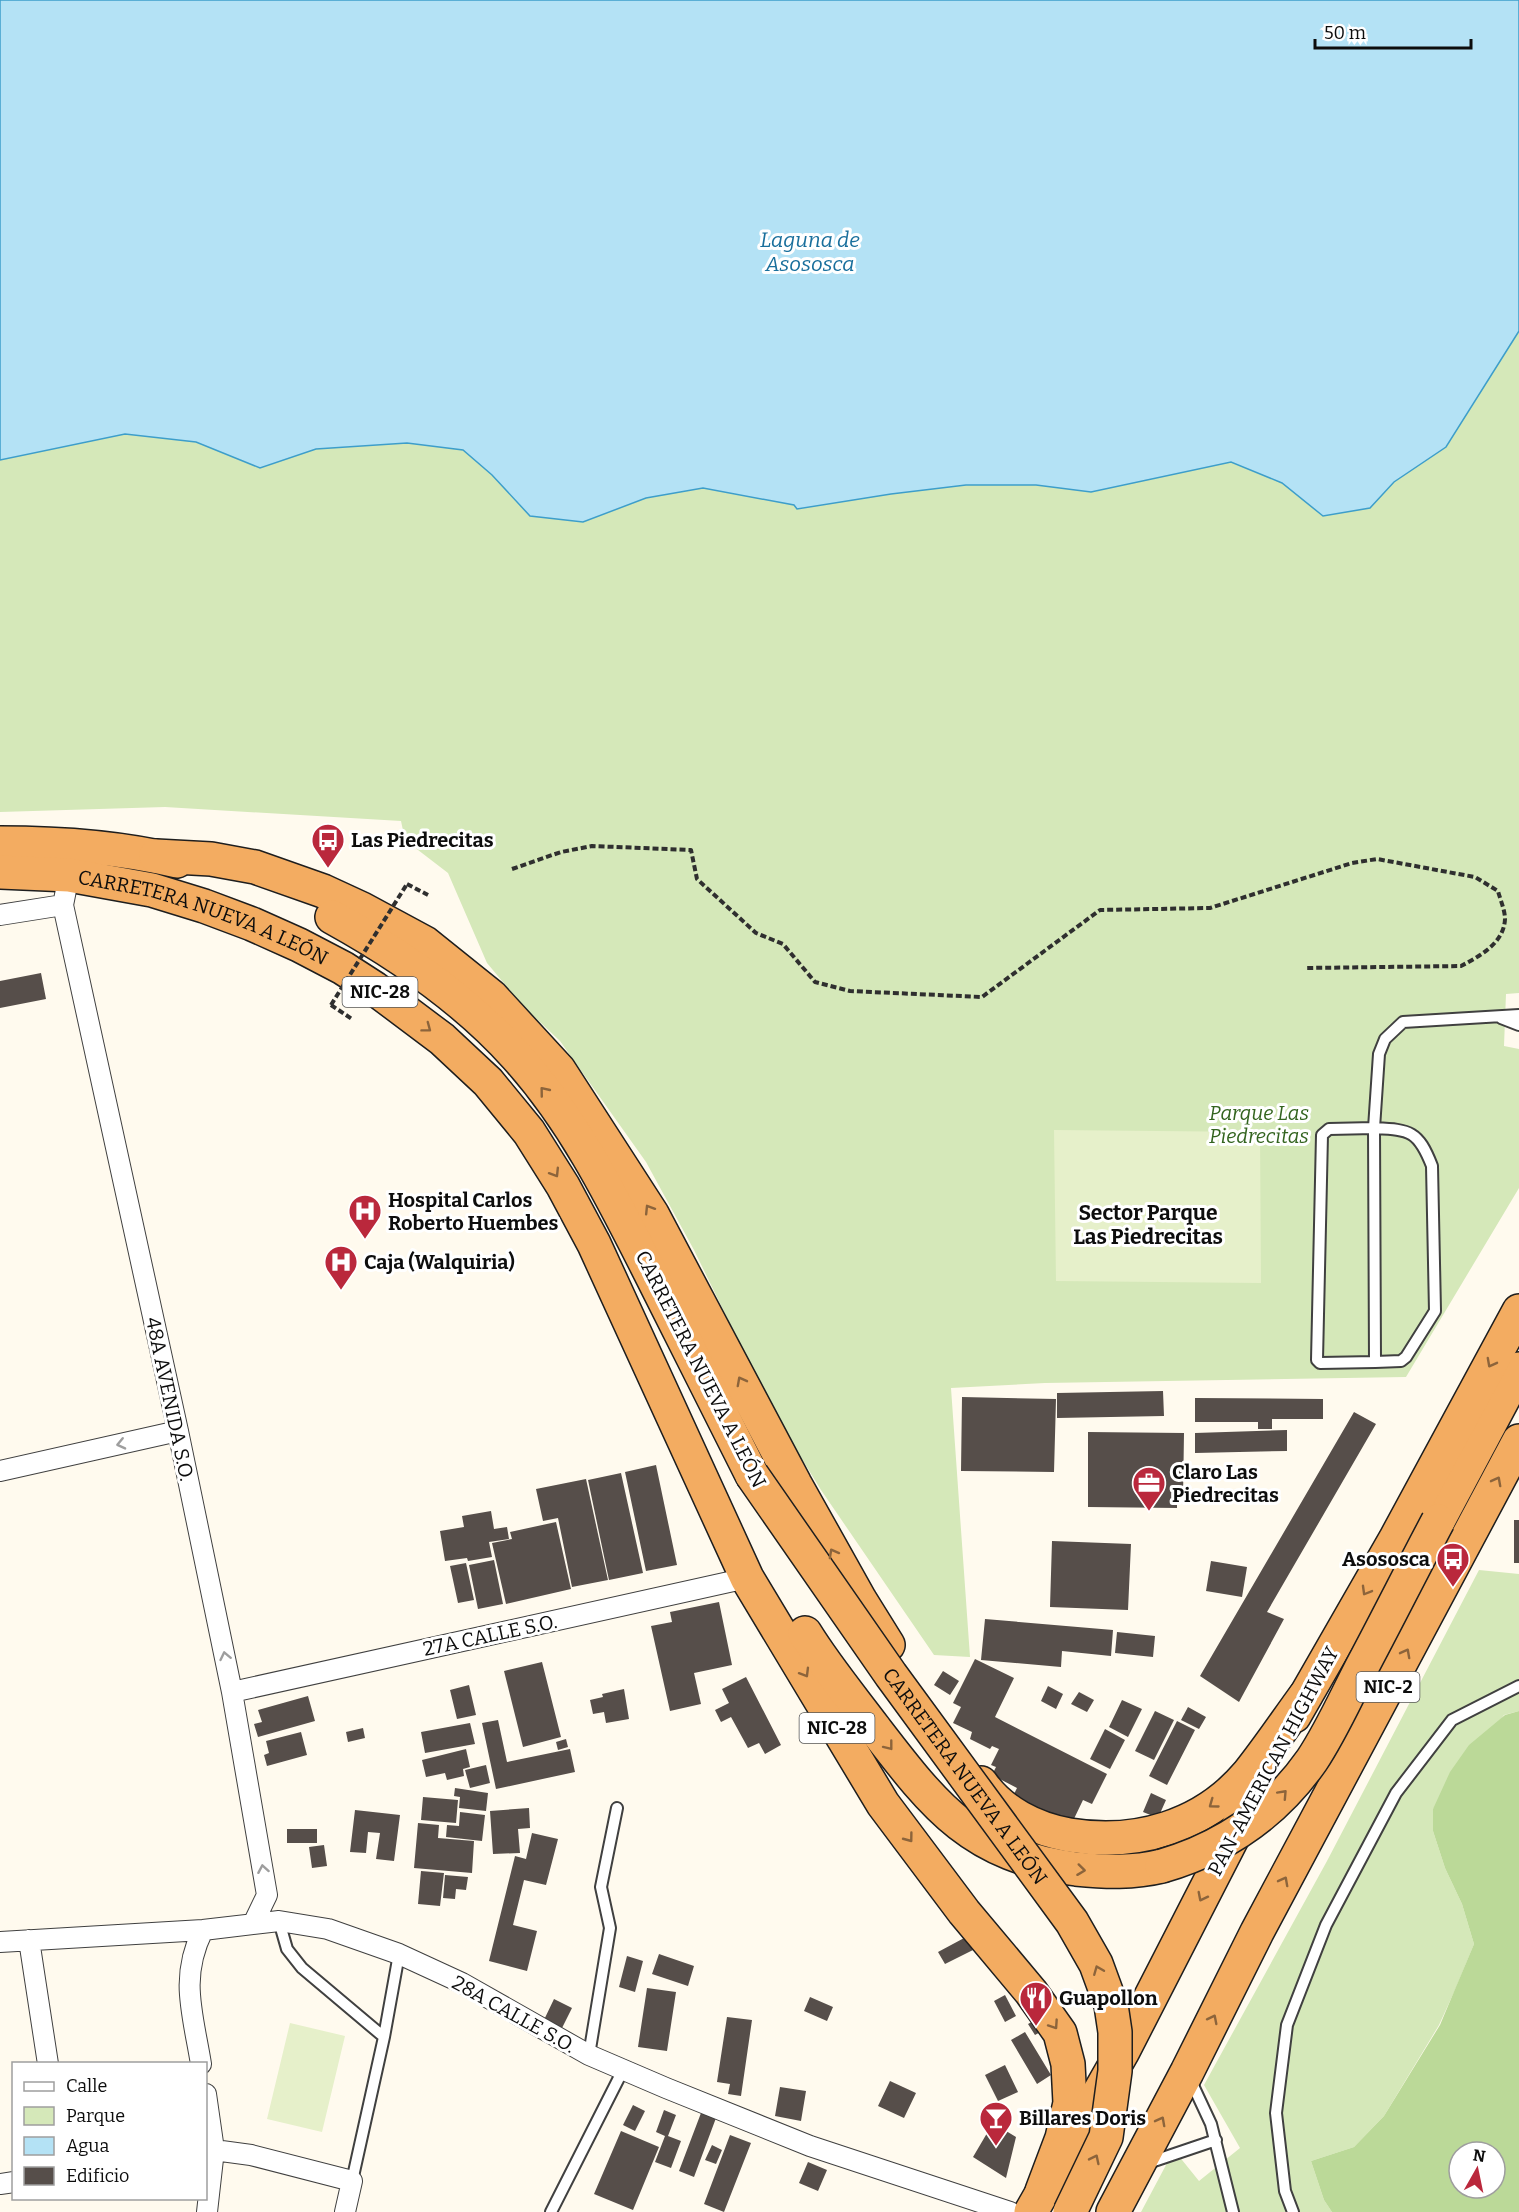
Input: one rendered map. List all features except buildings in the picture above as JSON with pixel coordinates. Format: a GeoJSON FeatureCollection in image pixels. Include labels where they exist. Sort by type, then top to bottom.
{"type":"FeatureCollection","features":[{"type":"Feature","properties":{"kind":"highway","name":"CARRETERA NUEVA A LEÓN"},"geometry":{"type":"LineString","coordinates":[[0,843],[62,844],[156,856],[241,879],[316,909],[362,934],[414,967],[468,1008],[516,1056],[564,1115],[600,1174],[752,1475],[891,1675],[1072,1922],[1096,1964],[1111,2005],[1115,2032],[1115,2071],[1106,2137],[1070,2212]]}},
{"type":"Feature","properties":{"kind":"highway"},"geometry":{"type":"LineString","coordinates":[[156,856],[211,859],[255,867],[323,891],[362,909],[425,943],[491,996],[559,1070],[652,1214],[795,1484],[860,1600],[931,1711],[984,1788],[1002,1806],[1020,1818],[1053,1832],[1094,1839],[1133,1838],[1174,1826],[1199,1814],[1247,1775],[1305,1696]]}},
{"type":"Feature","properties":{"kind":"highway"},"geometry":{"type":"LineString","coordinates":[[0,857],[48,860],[66,890],[78,869],[92,865],[156,873],[206,886],[254,901],[364,957],[384,964],[414,967]]}},
{"type":"Feature","properties":{"kind":"highway","name":"CARRETERA NUEVA A LEÓN"},"geometry":{"type":"LineString","coordinates":[[0,872],[66,890],[152,890],[252,924],[344,968],[442,1039],[488,1083],[529,1132],[563,1186],[594,1244],[747,1578],[883,1804],[964,1912],[1031,1992],[1060,2033],[1068,2064],[1070,2103],[1062,2138],[1036,2201]]}},
{"type":"Feature","properties":{"kind":"highway"},"geometry":{"type":"LineString","coordinates":[[594,1244],[789,1609],[824,1662],[918,1785],[958,1823],[993,1847],[1024,1858],[1069,1868],[1121,1872],[1147,1869],[1184,1859],[1226,1840],[1256,1820],[1280,1797],[1312,1760],[1519,1369]]}},
{"type":"Feature","properties":{"kind":"highway","name":"PAN-AMERICAN HIGHWAY"},"geometry":{"type":"LineString","coordinates":[[1036,2201],[1123,2051],[1305,1696],[1395,1540],[1519,1311]]}},
{"type":"Feature","properties":{"kind":"highway","name":"NIC-2"},"geometry":{"type":"LineString","coordinates":[[1113,2212],[1257,1932],[1519,1441]]}},
{"type":"Feature","properties":{"kind":"street"},"geometry":{"type":"LineString","coordinates":[[0,915],[66,890]]}},
{"type":"Feature","properties":{"kind":"street","name":"48A AVENIDA S.O."},"geometry":{"type":"LineString","coordinates":[[66,890],[232,1692],[267,1894],[254,1924]]}},
{"type":"Feature","properties":{"kind":"street"},"geometry":{"type":"LineString","coordinates":[[0,1472],[178,1431]]}},
{"type":"Feature","properties":{"kind":"street","name":"27A CALLE S.O."},"geometry":{"type":"LineString","coordinates":[[232,1692],[747,1578]]}},
{"type":"Feature","properties":{"kind":"street","name":"28A CALLE S.O."},"geometry":{"type":"LineString","coordinates":[[0,1942],[203,1930],[279,1921],[328,1929],[399,1954],[462,1983],[589,2055],[623,2070],[810,2146],[1010,2212]]}},
{"type":"Feature","properties":{"kind":"street"},"geometry":{"type":"LineString","coordinates":[[201,2062],[188,1982],[193,1950],[203,1930]]}},
{"type":"Feature","properties":{"kind":"street"},"geometry":{"type":"LineString","coordinates":[[29,1940],[48,2062]]}},
{"type":"Feature","properties":{"kind":"street"},"geometry":{"type":"LineString","coordinates":[[207,2108],[210,2150],[207,2212]]}},
{"type":"Feature","properties":{"kind":"street"},"geometry":{"type":"LineString","coordinates":[[210,2150],[251,2156],[352,2181],[345,2212]]}},
{"type":"Feature","properties":{"kind":"lane"},"geometry":{"type":"LineString","coordinates":[[1375,1362],[1374,1128],[1378,1054],[1385,1039],[1403,1022],[1519,1015]]}},
{"type":"Feature","properties":{"kind":"lane"},"geometry":{"type":"LineString","coordinates":[[1497,1017],[1519,1025]]}},
{"type":"Feature","properties":{"kind":"lane"},"geometry":{"type":"LineString","coordinates":[[1374,1128],[1403,1130],[1415,1135],[1432,1166],[1435,1311],[1406,1357],[1401,1361],[1324,1364],[1317,1360],[1320,1141],[1322,1135],[1329,1129],[1374,1128]]}},
{"type":"Feature","properties":{"kind":"lane"},"geometry":{"type":"LineString","coordinates":[[1293,2212],[1285,2191],[1276,2113],[1287,2025],[1326,1925],[1396,1793],[1452,1720],[1519,1686]]}},
{"type":"Feature","properties":{"kind":"lane"},"geometry":{"type":"LineString","coordinates":[[589,2055],[610,1928],[601,1887],[617,1808]]}},
{"type":"Feature","properties":{"kind":"lane"},"geometry":{"type":"LineString","coordinates":[[279,1921],[287,1949],[302,1968],[384,2037]]}},
{"type":"Feature","properties":{"kind":"lane"},"geometry":{"type":"LineString","coordinates":[[352,2181],[384,2037],[399,1954]]}},
{"type":"Feature","properties":{"kind":"lane"},"geometry":{"type":"LineString","coordinates":[[551,2212],[623,2070]]}},
{"type":"Feature","properties":{"kind":"lane"},"geometry":{"type":"LineString","coordinates":[[1187,2072],[1212,2124],[1233,2212]]}},
{"type":"Feature","properties":{"kind":"lane"},"geometry":{"type":"LineString","coordinates":[[1136,2168],[1216,2140]]}},
{"type":"Feature","properties":{"kind":"path"},"geometry":{"type":"LineString","coordinates":[[512,869],[561,852],[592,846],[691,850],[697,879],[756,933],[783,944],[816,982],[850,991],[982,997],[1100,910],[1210,908],[1352,863],[1377,860],[1475,877],[1498,891],[1505,919],[1498,939],[1483,955],[1461,966],[1306,968]]}},
{"type":"Feature","properties":{"kind":"path"},"geometry":{"type":"LineString","coordinates":[[352,1019],[331,1005],[407,884],[428,895]]}},
{"type":"Feature","properties":{"kind":"green space","name":"Parque Las Piedrecitas"},"geometry":{"type":"Polygon","coordinates":[[[1519,331],[1519,993],[1506,994],[1504,1046],[1519,1049],[1519,1188],[1406,1377],[1045,1383],[951,1388],[970,1657],[934,1655],[821,1490],[773,1412],[694,1250],[646,1162],[560,1041],[522,1005],[487,963],[448,873],[405,840],[401,821],[165,807],[0,812],[0,460],[125,434],[197,442],[260,468],[316,449],[407,443],[463,450],[492,475],[583,522],[646,498],[703,488],[795,505],[966,485],[1036,485],[1091,491],[1231,462],[1282,483],[1323,516],[1370,508],[1394,482],[1446,447],[1519,331]]]}},
{"type":"Feature","properties":{"kind":"green space"},"geometry":{"type":"Polygon","coordinates":[[[1054,1130],[1260,1132],[1261,1283],[1056,1281],[1054,1130]]]}},
{"type":"Feature","properties":{"kind":"green space"},"geometry":{"type":"Polygon","coordinates":[[[1479,1570],[1519,1574],[1519,1711],[1504,1715],[1433,1809],[1433,1831],[1445,1868],[1462,1904],[1474,1944],[1439,2025],[1384,2116],[1354,2147],[1311,2161],[1324,2200],[1332,2212],[1141,2212],[1174,2150],[1199,2181],[1240,2148],[1204,2085],[1327,1861],[1479,1570]]]}},
{"type":"Feature","properties":{"kind":"green space"},"geometry":{"type":"Polygon","coordinates":[[[1519,1711],[1519,2212],[1332,2212],[1324,2200],[1311,2161],[1354,2147],[1384,2116],[1440,2025],[1474,1944],[1462,1904],[1445,1868],[1433,1831],[1433,1809],[1450,1772],[1469,1745],[1505,1715],[1519,1711]]]}},
{"type":"Feature","properties":{"kind":"green space"},"geometry":{"type":"Polygon","coordinates":[[[290,2023],[345,2036],[322,2132],[267,2119],[290,2023]]]}},
{"type":"Feature","properties":{"kind":"water","name":"Laguna de Asososca"},"geometry":{"type":"Polygon","coordinates":[[[0,0],[1519,0],[1519,331],[1446,447],[1394,482],[1370,508],[1323,516],[1282,483],[1231,462],[1091,492],[1036,485],[966,485],[797,509],[794,505],[703,488],[646,498],[583,522],[530,516],[492,475],[463,450],[407,443],[316,449],[260,468],[196,442],[125,434],[0,460],[0,0]]]}},
{"type":"Feature","properties":{"kind":"place","name":"Las Piedrecitas"},"geometry":{"type":"Point","coordinates":[328,869]}},
{"type":"Feature","properties":{"kind":"place","name":"Hospital Carlos Roberto Huembes"},"geometry":{"type":"Point","coordinates":[365,1240]}},
{"type":"Feature","properties":{"kind":"place","name":"Caja (Walquiria)"},"geometry":{"type":"Point","coordinates":[341,1291]}},
{"type":"Feature","properties":{"kind":"place","name":"Claro Las Piedrecitas"},"geometry":{"type":"Point","coordinates":[1149,1512]}},
{"type":"Feature","properties":{"kind":"place","name":"Asososca"},"geometry":{"type":"Point","coordinates":[1453,1588]}},
{"type":"Feature","properties":{"kind":"place","name":"Guapollon"},"geometry":{"type":"Point","coordinates":[1036,2027]}},
{"type":"Feature","properties":{"kind":"place","name":"Billares Doris"},"geometry":{"type":"Point","coordinates":[996,2147]}},
{"type":"Feature","properties":{"kind":"district","name":"Sector Parque Las Piedrecitas"},"geometry":{"type":"Point","coordinates":[1148,1225]}}]}
